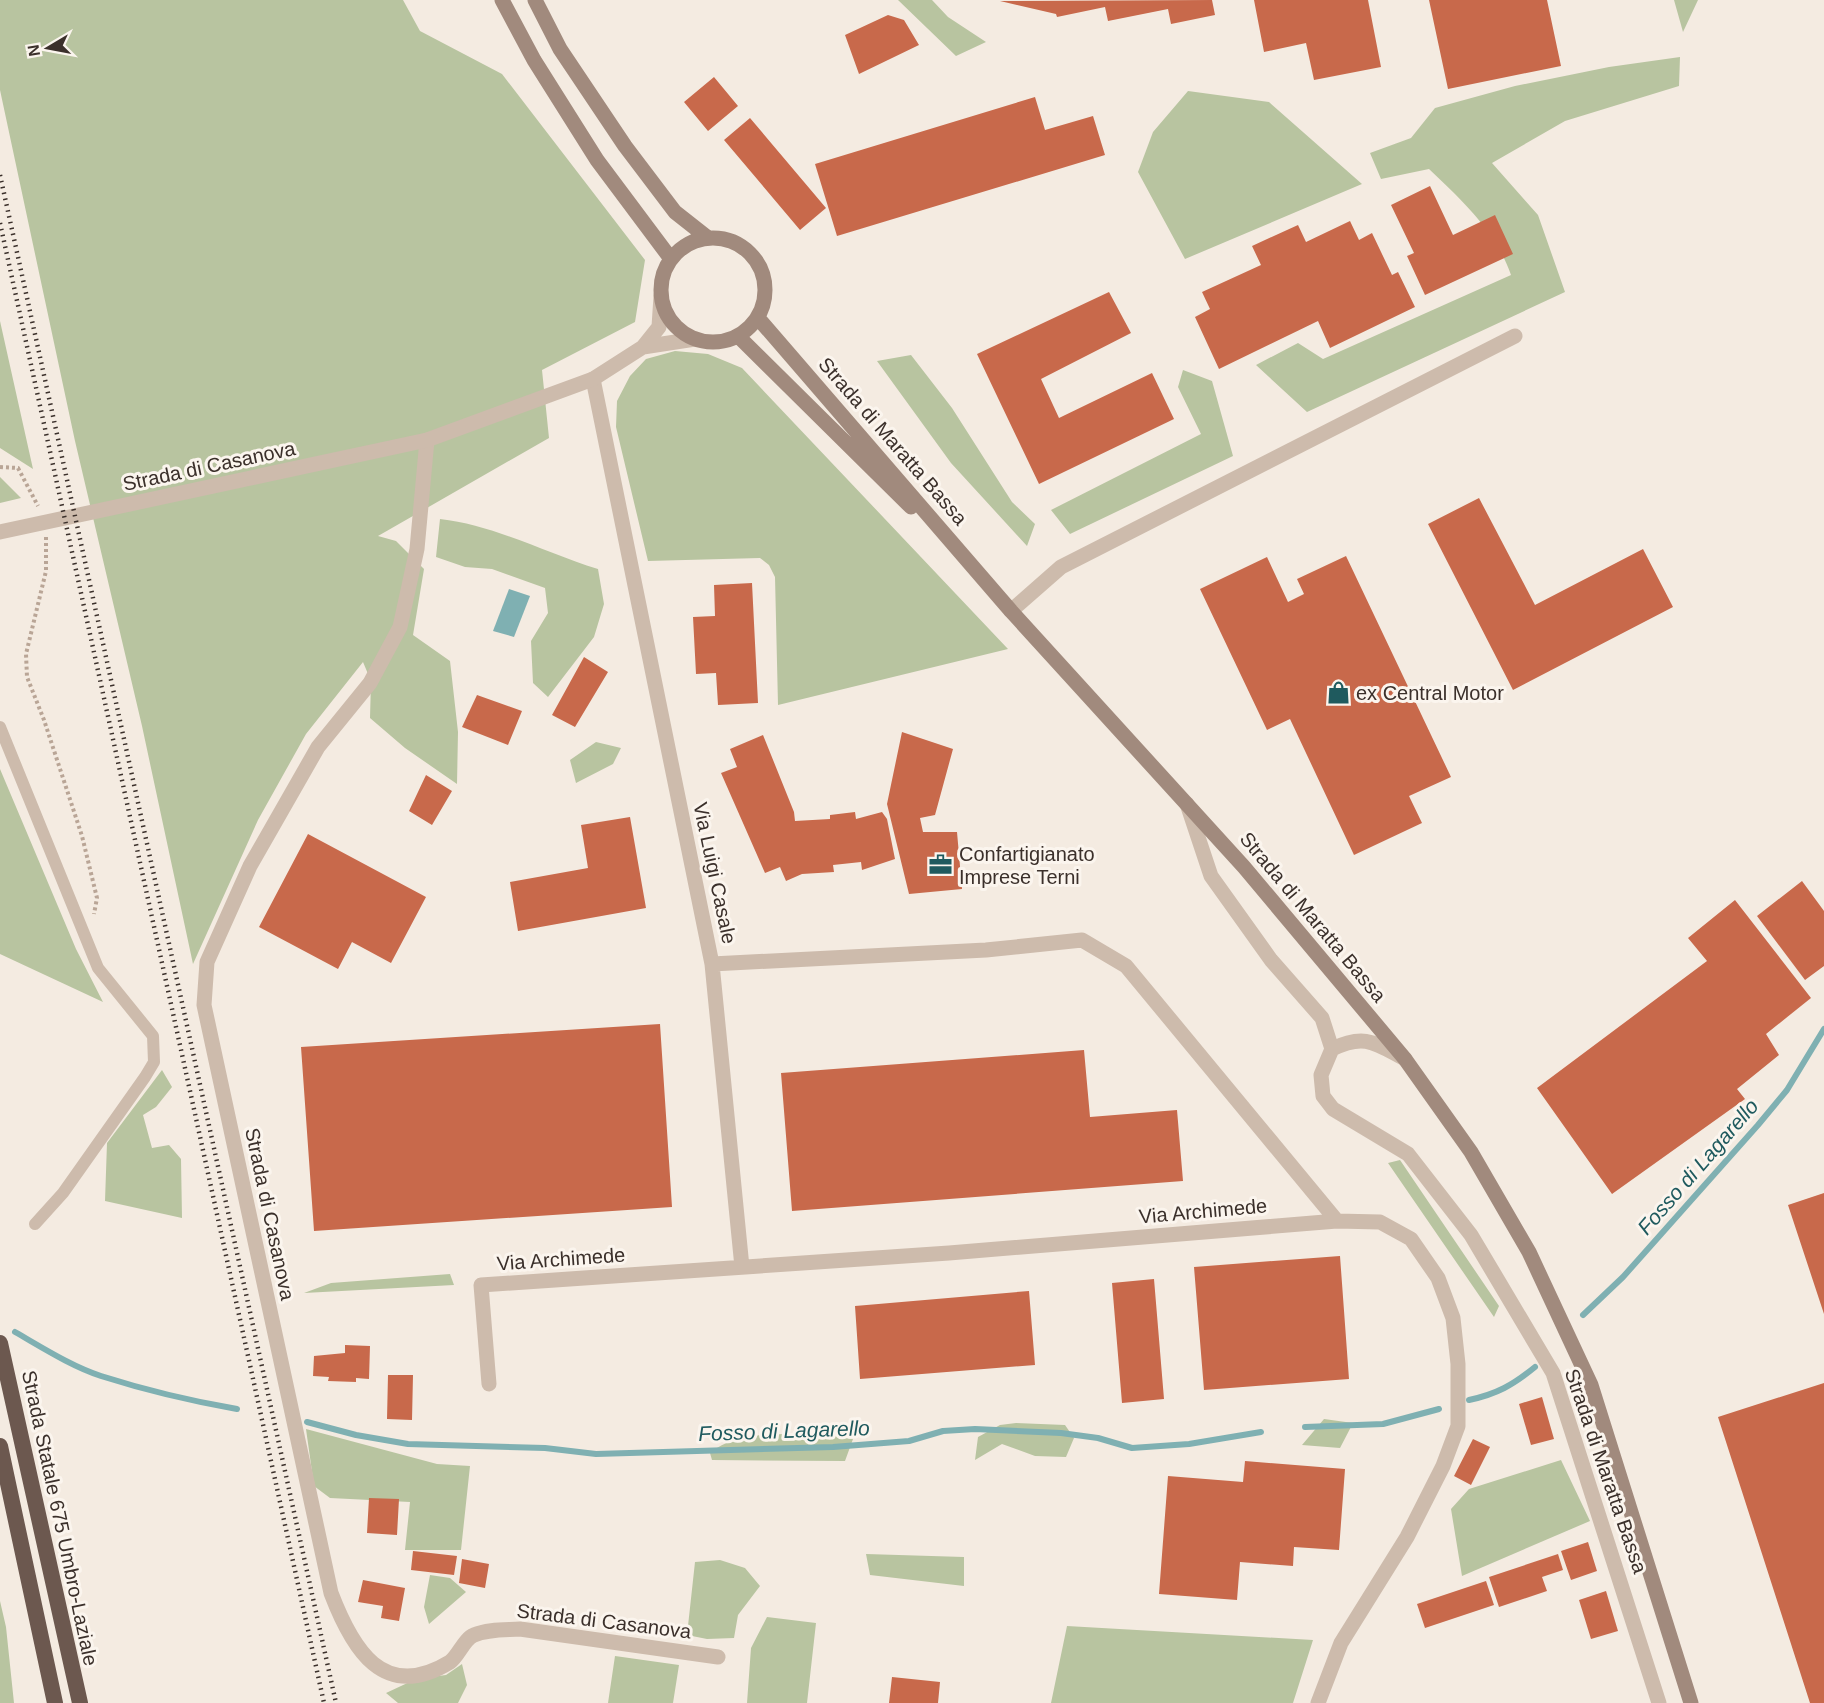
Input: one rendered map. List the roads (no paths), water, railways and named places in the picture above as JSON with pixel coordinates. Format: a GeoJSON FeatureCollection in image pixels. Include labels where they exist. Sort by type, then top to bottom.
{"type":"FeatureCollection","features":[{"type":"Feature","properties":{"kind":"highway","name":"Strada Statale 675 Umbro-Laziale"},"geometry":{"type":"LineString","coordinates":[[0,1343],[80,1703]]}},
{"type":"Feature","properties":{"kind":"highway"},"geometry":{"type":"LineString","coordinates":[[0,1446],[55,1703]]}},
{"type":"Feature","properties":{"kind":"main road"},"geometry":{"type":"LineString","coordinates":[[502,0],[534,60],[597,160],[671,259]]}},
{"type":"Feature","properties":{"kind":"main road"},"geometry":{"type":"LineString","coordinates":[[535,0],[560,49],[626,146],[675,212],[708,238]]}},
{"type":"Feature","properties":{"kind":"main road"},"geometry":{"type":"LineString","coordinates":[[708,238],[725,239],[740,245],[753,255],[762,270],[765,286],[764,302],[758,318],[738,336],[709,343],[682,332],[672,322],[661,296],[665,270],[671,259],[681,248],[708,238]]}},
{"type":"Feature","properties":{"kind":"main road","name":"Strada di Maratta Bassa"},"geometry":{"type":"LineString","coordinates":[[758,318],[997,592],[1011,611],[1187,804],[1405,1059],[1471,1152],[1529,1252],[1591,1385],[1691,1703]]}},
{"type":"Feature","properties":{"kind":"main road","name":"Strada di Maratta Bassa"},"geometry":{"type":"LineString","coordinates":[[738,336],[997,592]]}},
{"type":"Feature","properties":{"kind":"street","name":"Strada di Casanova"},"geometry":{"type":"LineString","coordinates":[[0,532],[427,440],[593,378],[643,347],[659,327],[661,296]]}},
{"type":"Feature","properties":{"kind":"street"},"geometry":{"type":"LineString","coordinates":[[1011,611],[1061,567],[1515,336]]}},
{"type":"Feature","properties":{"kind":"street","name":"Strada di Casanova"},"geometry":{"type":"LineString","coordinates":[[643,347],[695,339]]}},
{"type":"Feature","properties":{"kind":"street","name":"Via Luigi Casale"},"geometry":{"type":"LineString","coordinates":[[593,378],[712,964],[986,950],[1082,940],[1126,966],[1337,1221]]}},
{"type":"Feature","properties":{"kind":"street","name":"Strada di Casanova"},"geometry":{"type":"LineString","coordinates":[[427,440],[417,549],[400,627],[370,683],[318,747],[276,819],[250,866],[207,962],[204,1005],[331,1593],[343,1623],[366,1662],[393,1678],[410,1680],[429,1675],[452,1660],[471,1636],[488,1631],[520,1629],[718,1657]]}},
{"type":"Feature","properties":{"kind":"street","name":"Strada di Maratta Bassa"},"geometry":{"type":"LineString","coordinates":[[1187,804],[1211,876],[1271,960],[1322,1018],[1332,1049],[1321,1076],[1323,1096],[1333,1109],[1408,1154],[1472,1235],[1552,1373],[1659,1703]]}},
{"type":"Feature","properties":{"kind":"street"},"geometry":{"type":"LineString","coordinates":[[712,964],[742,1267]]}},
{"type":"Feature","properties":{"kind":"street","name":"Strada di Maratta Bassa"},"geometry":{"type":"LineString","coordinates":[[1332,1049],[1352,1040],[1374,1043],[1405,1059]]}},
{"type":"Feature","properties":{"kind":"street","name":"Via Archimede"},"geometry":{"type":"LineString","coordinates":[[489,1384],[482,1285],[1337,1221],[1380,1222],[1411,1239],[1438,1278],[1453,1318],[1458,1364],[1458,1426],[1443,1466],[1407,1537],[1341,1643],[1318,1703]]}},
{"type":"Feature","properties":{"kind":"lane"},"geometry":{"type":"LineString","coordinates":[[0,727],[98,968],[153,1036],[154,1062],[63,1193],[35,1224]]}},
{"type":"Feature","properties":{"kind":"water"},"geometry":{"type":"Polygon","coordinates":[[[509,589],[530,596],[514,637],[493,631],[509,589]]]}},
{"type":"Feature","properties":{"kind":"waterway","name":"Fosso di Lagarello"},"geometry":{"type":"LineString","coordinates":[[1583,1315],[1623,1277],[1758,1125],[1787,1090],[1824,1029]]}},
{"type":"Feature","properties":{"kind":"waterway","name":"Fosso di Lagarello"},"geometry":{"type":"LineString","coordinates":[[15,1332],[68,1362],[101,1376],[168,1395],[237,1409]]}},
{"type":"Feature","properties":{"kind":"waterway"},"geometry":{"type":"LineString","coordinates":[[1469,1400],[1504,1388],[1535,1367]]}},
{"type":"Feature","properties":{"kind":"waterway"},"geometry":{"type":"LineString","coordinates":[[1305,1427],[1383,1424],[1439,1409]]}},
{"type":"Feature","properties":{"kind":"waterway","name":"Fosso di Lagarello"},"geometry":{"type":"LineString","coordinates":[[307,1422],[356,1435],[408,1444],[545,1448],[596,1454],[833,1447],[909,1441],[943,1431],[975,1429],[1061,1433],[1098,1438],[1132,1448],[1189,1444],[1261,1432]]}},
{"type":"Feature","properties":{"kind":"railway"},"geometry":{"type":"LineString","coordinates":[[0,175],[336,1703]]}},
{"type":"Feature","properties":{"kind":"railway"},"geometry":{"type":"LineString","coordinates":[[0,223],[324,1703]]}},
{"type":"Feature","properties":{"kind":"place","name":"ex Central Motor"},"geometry":{"type":"Point","coordinates":[1338,693]}},
{"type":"Feature","properties":{"kind":"place","name":"Confartigianato Imprese Terni"},"geometry":{"type":"Point","coordinates":[941,865]}}]}
